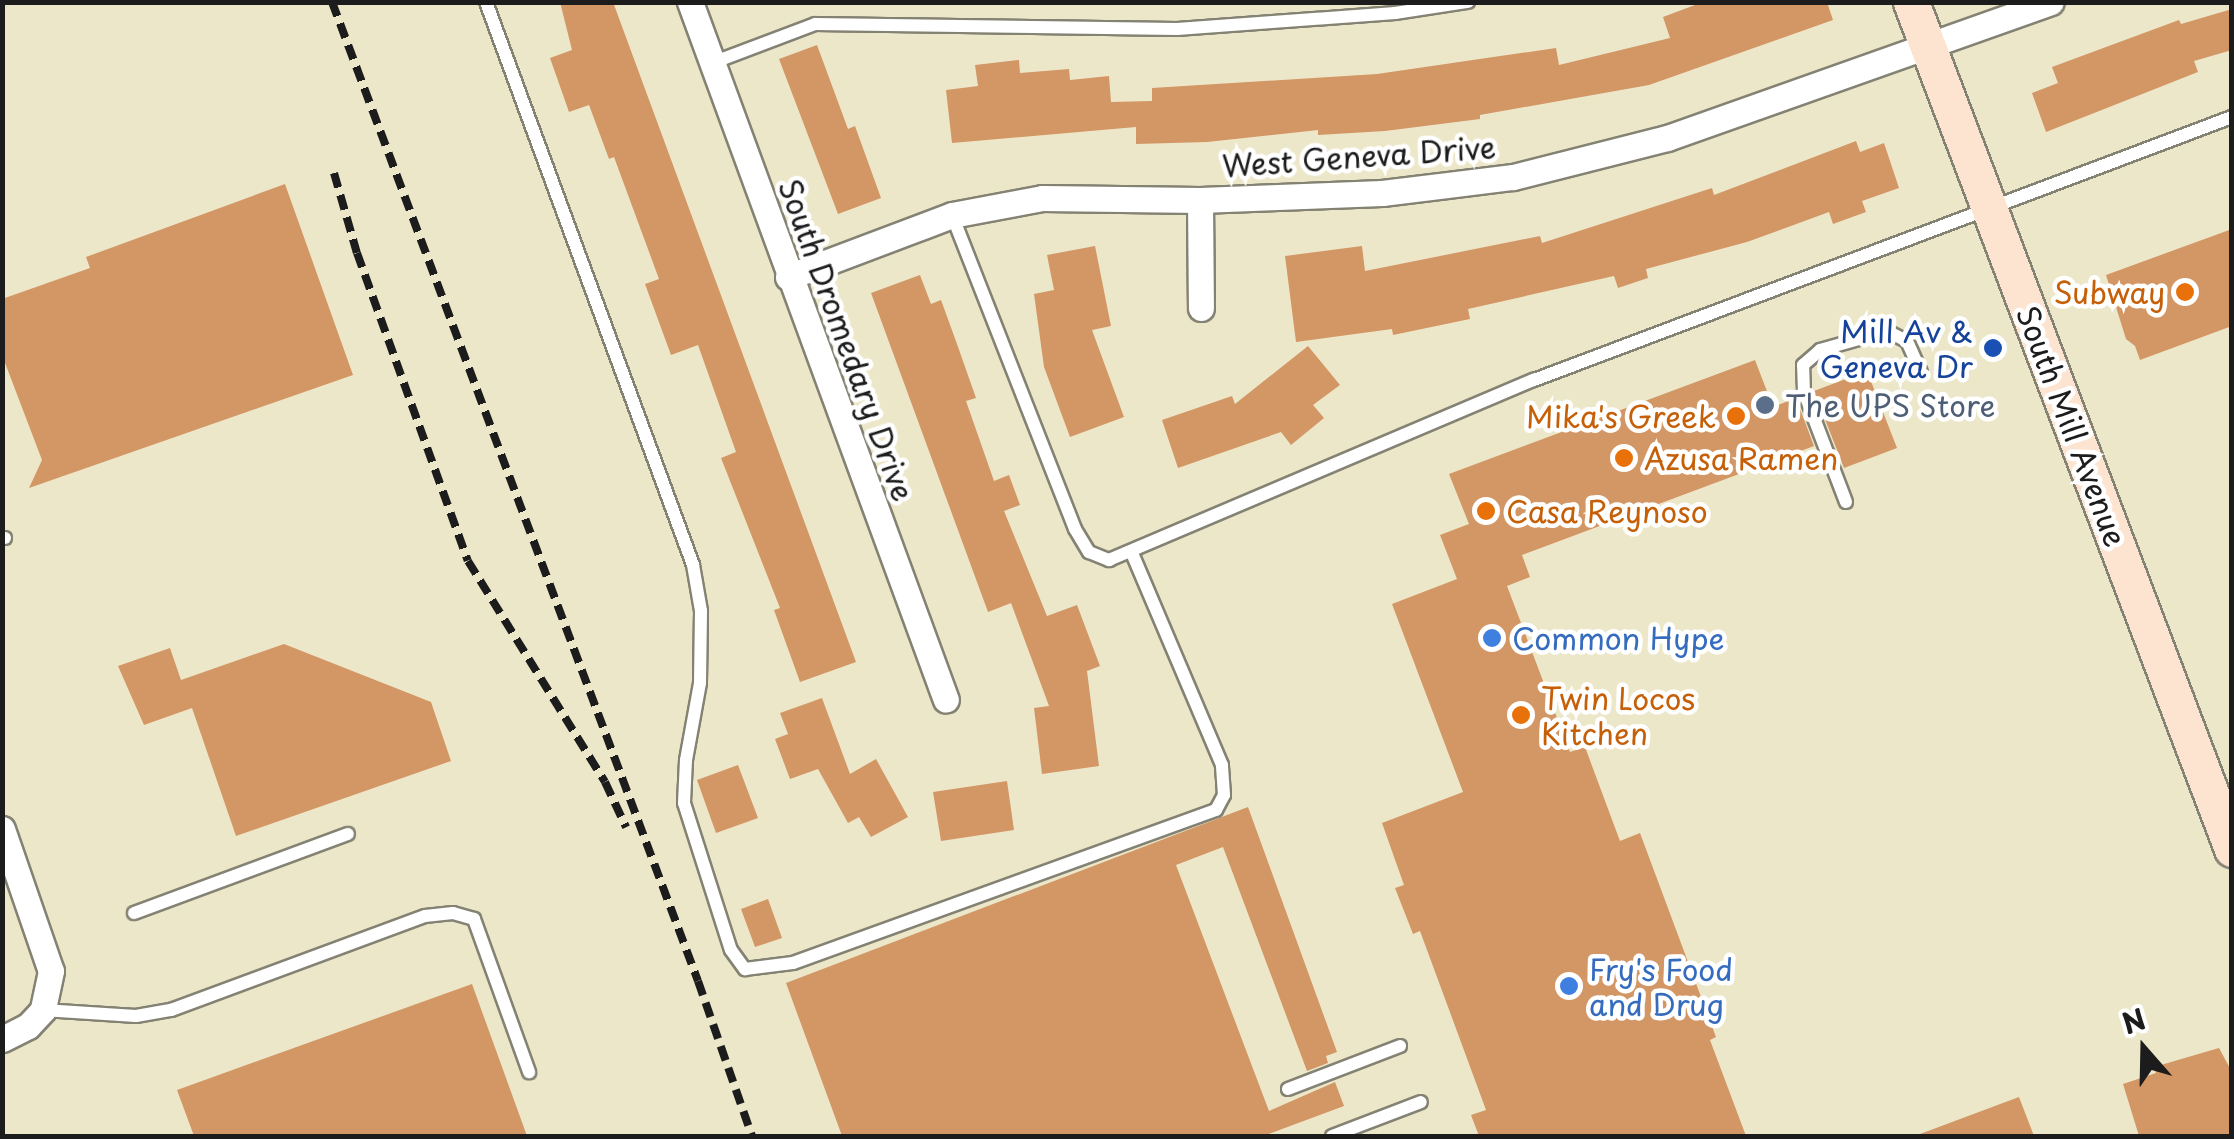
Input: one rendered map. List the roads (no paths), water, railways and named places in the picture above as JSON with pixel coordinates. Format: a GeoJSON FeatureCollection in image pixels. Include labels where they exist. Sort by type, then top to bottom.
{"type":"FeatureCollection","features":[{"type":"Feature","properties":{"kind":"main road","name":"South Mill Avenue"},"geometry":{"type":"LineString","coordinates":[[1911,2],[2232,849]]}},
{"type":"Feature","properties":{"kind":"street","name":"South Dromedary Drive"},"geometry":{"type":"LineString","coordinates":[[690,2],[946,700]]}},
{"type":"Feature","properties":{"kind":"street","name":"West Geneva Drive"},"geometry":{"type":"LineString","coordinates":[[788,277],[952,215],[1042,198],[1200,200],[1382,193],[1513,177],[1666,138],[2052,2]]}},
{"type":"Feature","properties":{"kind":"street"},"geometry":{"type":"LineString","coordinates":[[1200,200],[1201,308]]}},
{"type":"Feature","properties":{"kind":"street"},"geometry":{"type":"LineString","coordinates":[[2,829],[47,951],[50,990],[43,1010],[28,1026],[2,1039]]}},
{"type":"Feature","properties":{"kind":"lane"},"geometry":{"type":"LineString","coordinates":[[486,2],[693,565],[701,611],[700,684],[686,760],[684,803],[732,950],[745,969],[793,963],[1216,810],[1224,795],[1222,764],[1132,553]]}},
{"type":"Feature","properties":{"kind":"lane"},"geometry":{"type":"LineString","coordinates":[[712,63],[815,24],[1176,28],[1395,13],[1468,2]]}},
{"type":"Feature","properties":{"kind":"lane"},"geometry":{"type":"LineString","coordinates":[[952,215],[1075,530],[1090,552],[1109,560],[1534,380],[2232,116]]}},
{"type":"Feature","properties":{"kind":"lane"},"geometry":{"type":"LineString","coordinates":[[1846,502],[1804,392],[1803,365],[1820,350],[1887,331],[1907,341],[1921,372]]}},
{"type":"Feature","properties":{"kind":"lane"},"geometry":{"type":"LineString","coordinates":[[134,913],[348,834]]}},
{"type":"Feature","properties":{"kind":"lane"},"geometry":{"type":"LineString","coordinates":[[43,1010],[136,1016],[171,1010],[425,916],[453,913],[474,919],[528,1072]]}},
{"type":"Feature","properties":{"kind":"lane"},"geometry":{"type":"LineString","coordinates":[[1288,1089],[1400,1046]]}},
{"type":"Feature","properties":{"kind":"lane"},"geometry":{"type":"LineString","coordinates":[[1332,1136],[1421,1102]]}},
{"type":"Feature","properties":{"kind":"railway"},"geometry":{"type":"LineString","coordinates":[[332,2],[698,981],[752,1136]]}},
{"type":"Feature","properties":{"kind":"railway"},"geometry":{"type":"LineString","coordinates":[[334,173],[357,253],[468,561],[605,782],[626,827]]}},
{"type":"Feature","properties":{"kind":"place","name":"Subway"},"geometry":{"type":"Point","coordinates":[2185,292]}},
{"type":"Feature","properties":{"kind":"place","name":"Mill Av & Geneva Dr"},"geometry":{"type":"Point","coordinates":[1993,348]}},
{"type":"Feature","properties":{"kind":"place","name":"The UPS Store"},"geometry":{"type":"Point","coordinates":[1765,405]}},
{"type":"Feature","properties":{"kind":"place","name":"Mika's Greek"},"geometry":{"type":"Point","coordinates":[1736,416]}},
{"type":"Feature","properties":{"kind":"place","name":"Azusa Ramen"},"geometry":{"type":"Point","coordinates":[1624,458]}},
{"type":"Feature","properties":{"kind":"place","name":"Casa Reynoso"},"geometry":{"type":"Point","coordinates":[1486,511]}},
{"type":"Feature","properties":{"kind":"place","name":"Common Hype"},"geometry":{"type":"Point","coordinates":[1492,638]}},
{"type":"Feature","properties":{"kind":"place","name":"Twin Locos Kitchen"},"geometry":{"type":"Point","coordinates":[1521,715]}},
{"type":"Feature","properties":{"kind":"place","name":"Fry's Food and Drug"},"geometry":{"type":"Point","coordinates":[1569,986]}}]}
